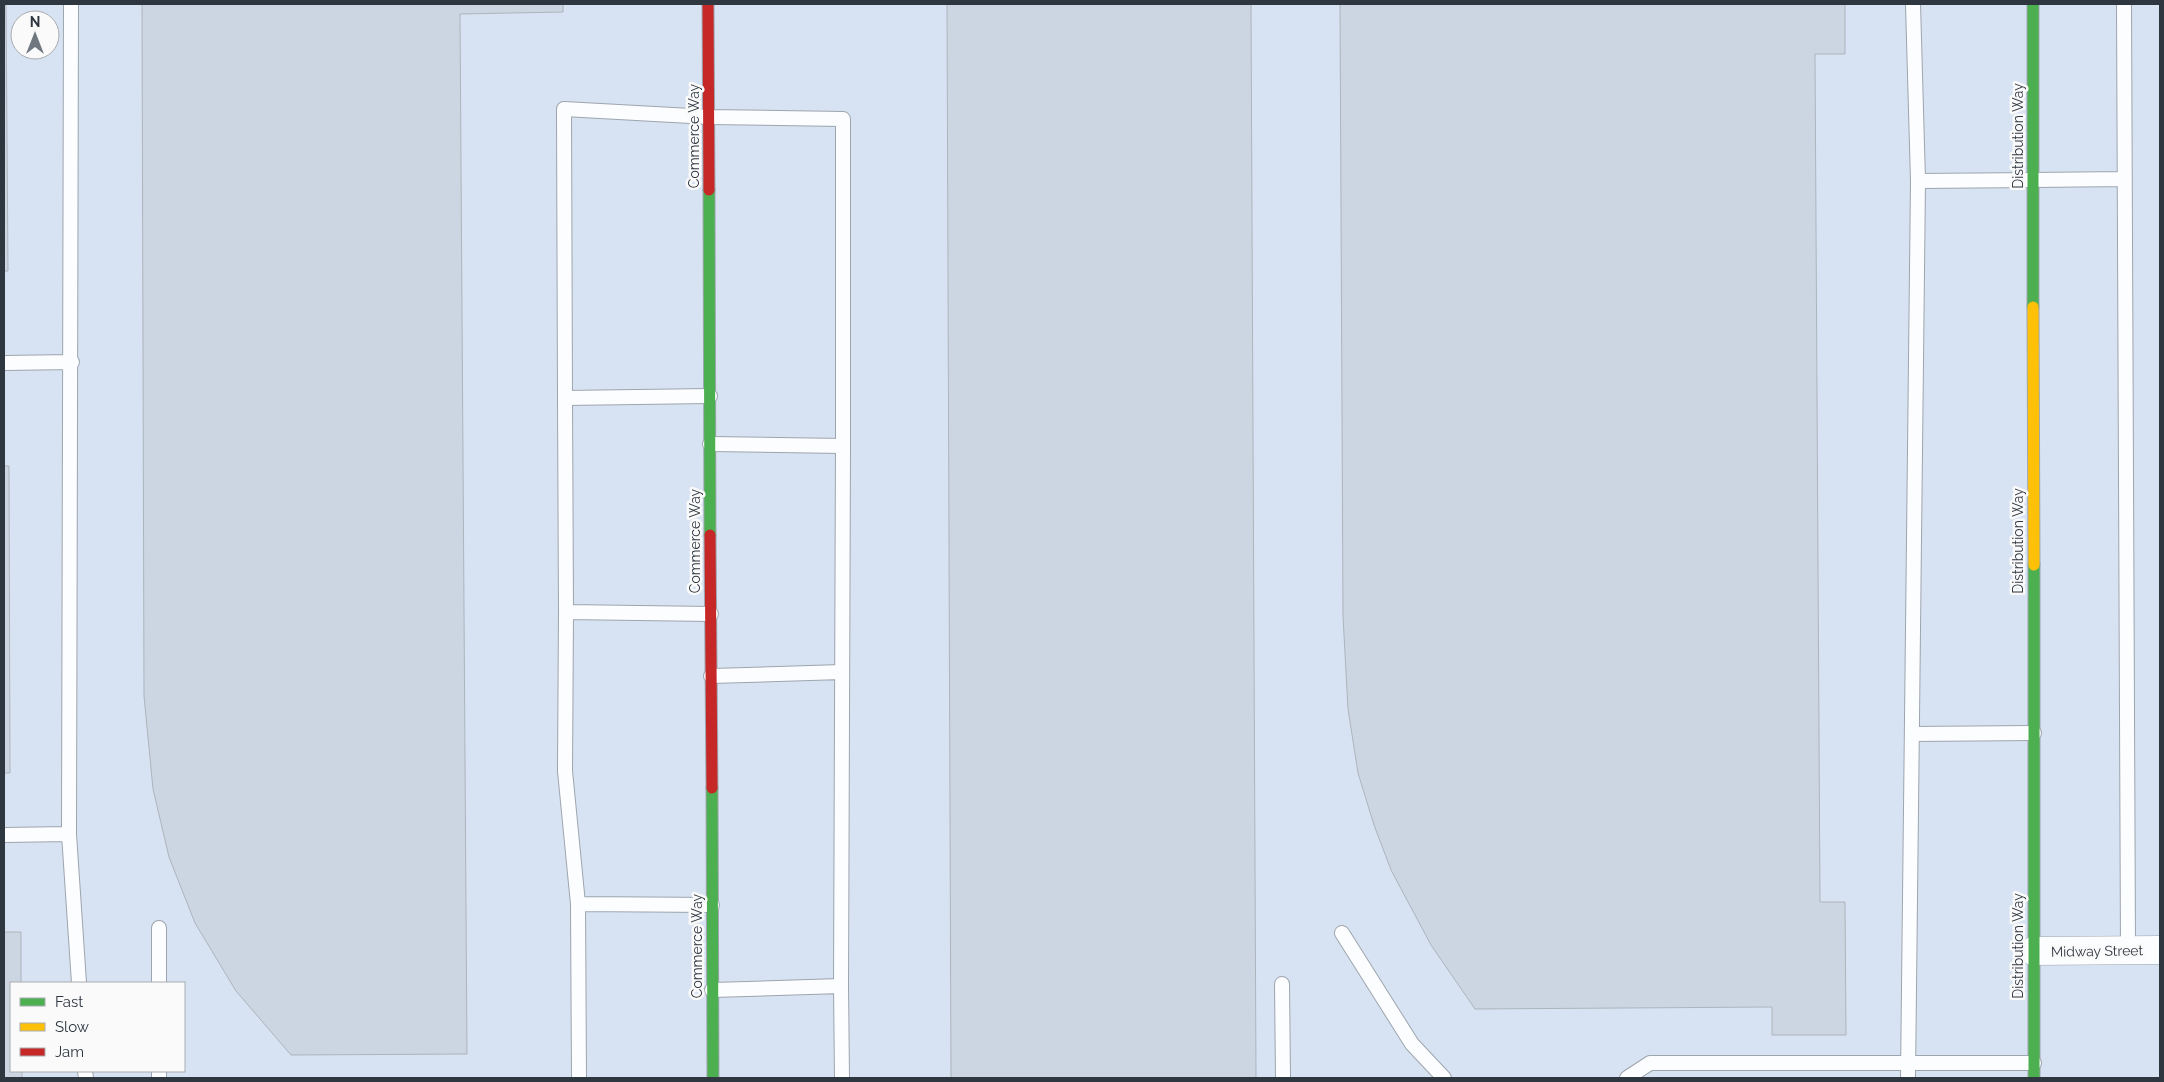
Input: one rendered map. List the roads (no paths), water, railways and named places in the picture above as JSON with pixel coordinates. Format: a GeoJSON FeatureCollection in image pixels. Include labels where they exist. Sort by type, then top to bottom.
{"type":"FeatureCollection","features":[{"type":"Feature","properties":{"kind":"street","name":"Commerce Way"},"geometry":{"type":"LineString","coordinates":[[708,4],[713,1078]]}},
{"type":"Feature","properties":{"kind":"street","name":"Distribution Way"},"geometry":{"type":"LineString","coordinates":[[2033,4],[2034,1078]]}},
{"type":"Feature","properties":{"kind":"street","name":"Midway Street"},"geometry":{"type":"LineString","coordinates":[[2033,951],[2160,950]]}},
{"type":"Feature","properties":{"kind":"lane"},"geometry":{"type":"LineString","coordinates":[[71,4],[70,834],[79,982]]}},
{"type":"Feature","properties":{"kind":"lane"},"geometry":{"type":"LineString","coordinates":[[1908,1078],[1918,181],[1913,4]]}},
{"type":"Feature","properties":{"kind":"lane"},"geometry":{"type":"LineString","coordinates":[[2124,4],[2128,950]]}},
{"type":"Feature","properties":{"kind":"lane"},"geometry":{"type":"LineString","coordinates":[[579,1078],[578,904],[565,771],[564,109],[708,117],[843,119],[840,986],[842,1078]]}},
{"type":"Feature","properties":{"kind":"lane"},"geometry":{"type":"LineString","coordinates":[[1918,181],[2125,179]]}},
{"type":"Feature","properties":{"kind":"lane"},"geometry":{"type":"LineString","coordinates":[[4,363],[72,362]]}},
{"type":"Feature","properties":{"kind":"lane"},"geometry":{"type":"LineString","coordinates":[[565,398],[710,396]]}},
{"type":"Feature","properties":{"kind":"lane"},"geometry":{"type":"LineString","coordinates":[[710,444],[843,446]]}},
{"type":"Feature","properties":{"kind":"lane"},"geometry":{"type":"LineString","coordinates":[[566,612],[711,614]]}},
{"type":"Feature","properties":{"kind":"lane"},"geometry":{"type":"LineString","coordinates":[[711,676],[842,672]]}},
{"type":"Feature","properties":{"kind":"lane"},"geometry":{"type":"LineString","coordinates":[[1912,734],[2034,733]]}},
{"type":"Feature","properties":{"kind":"lane"},"geometry":{"type":"LineString","coordinates":[[4,835],[70,834]]}},
{"type":"Feature","properties":{"kind":"lane"},"geometry":{"type":"LineString","coordinates":[[578,904],[712,905]]}},
{"type":"Feature","properties":{"kind":"lane"},"geometry":{"type":"LineString","coordinates":[[159,928],[159,982]]}},
{"type":"Feature","properties":{"kind":"lane"},"geometry":{"type":"LineString","coordinates":[[1342,933],[1412,1044],[1444,1078]]}},
{"type":"Feature","properties":{"kind":"lane"},"geometry":{"type":"LineString","coordinates":[[1282,984],[1283,1078]]}},
{"type":"Feature","properties":{"kind":"lane"},"geometry":{"type":"LineString","coordinates":[[712,990],[840,986]]}},
{"type":"Feature","properties":{"kind":"lane"},"geometry":{"type":"LineString","coordinates":[[1627,1078],[1650,1063],[2034,1063]]}}]}
